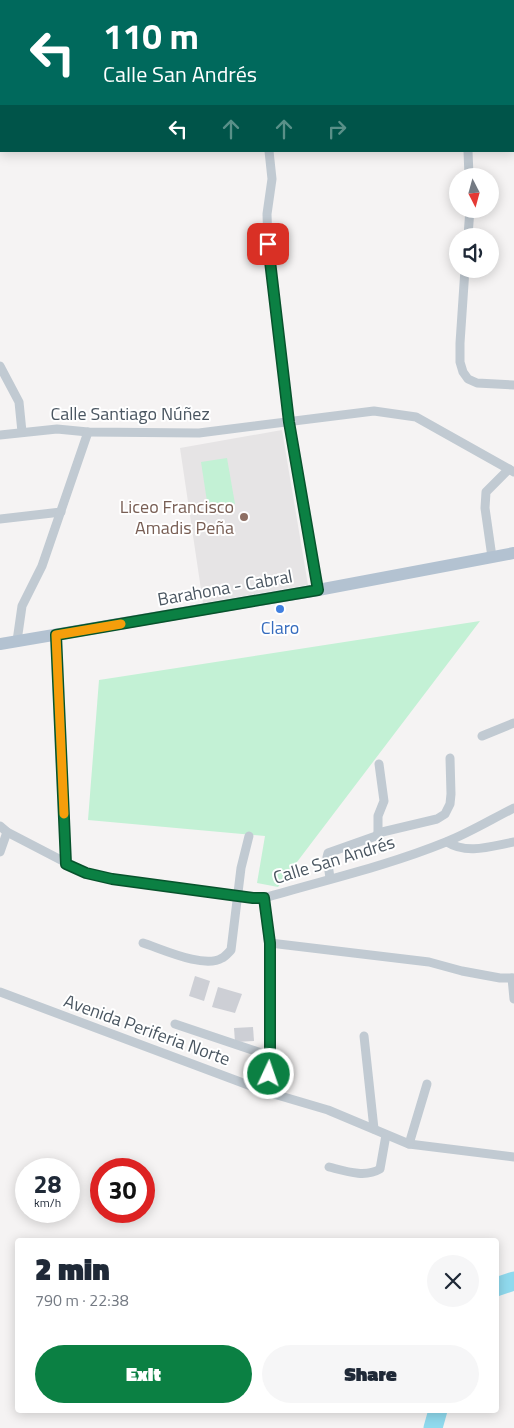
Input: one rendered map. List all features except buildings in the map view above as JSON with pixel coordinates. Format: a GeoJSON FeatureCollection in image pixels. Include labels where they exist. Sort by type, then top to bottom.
{"type":"FeatureCollection","features":[{"type":"Feature","properties":{"kind":"main road","name":"Barahona - Cabral"},"geometry":{"type":"LineString","coordinates":[[0,644],[318,590],[514,553]]}},
{"type":"Feature","properties":{"kind":"street"},"geometry":{"type":"LineString","coordinates":[[270,152],[272,179],[267,214],[268,244],[289,422],[318,590]]}},
{"type":"Feature","properties":{"kind":"street"},"geometry":{"type":"LineString","coordinates":[[468,152],[469,168]]}},
{"type":"Feature","properties":{"kind":"street"},"geometry":{"type":"LineString","coordinates":[[464,278],[460,342],[460,362],[463,372],[468,379],[477,383],[514,385]]}},
{"type":"Feature","properties":{"kind":"street"},"geometry":{"type":"LineString","coordinates":[[1,368],[19,402],[22,432]]}},
{"type":"Feature","properties":{"kind":"street","name":"Calle Santiago Núñez"},"geometry":{"type":"LineString","coordinates":[[0,435],[57,429],[88,432],[199,433],[374,411],[416,418],[512,470]]}},
{"type":"Feature","properties":{"kind":"street"},"geometry":{"type":"LineString","coordinates":[[17,641],[22,606],[42,566],[88,432]]}},
{"type":"Feature","properties":{"kind":"street"},"geometry":{"type":"LineString","coordinates":[[492,557],[485,508],[486,492],[512,470]]}},
{"type":"Feature","properties":{"kind":"street"},"geometry":{"type":"LineString","coordinates":[[0,519],[61,512]]}},
{"type":"Feature","properties":{"kind":"street"},"geometry":{"type":"LineString","coordinates":[[56,635],[66,864]]}},
{"type":"Feature","properties":{"kind":"street"},"geometry":{"type":"LineString","coordinates":[[482,736],[514,723]]}},
{"type":"Feature","properties":{"kind":"street"},"geometry":{"type":"LineString","coordinates":[[330,878],[326,857],[328,853],[376,836],[378,833],[437,819],[445,814],[450,804],[451,794],[450,758]]}},
{"type":"Feature","properties":{"kind":"street"},"geometry":{"type":"LineString","coordinates":[[378,833],[378,816],[384,801],[379,764]]}},
{"type":"Feature","properties":{"kind":"street","name":"Calle San Andrés"},"geometry":{"type":"LineString","coordinates":[[4,829],[66,864],[86,873],[112,879],[264,898],[330,878],[362,871],[447,842],[514,808]]}},
{"type":"Feature","properties":{"kind":"street"},"geometry":{"type":"LineString","coordinates":[[0,852],[4,829]]}},
{"type":"Feature","properties":{"kind":"street"},"geometry":{"type":"LineString","coordinates":[[143,943],[200,961],[213,961],[223,958],[231,950],[241,868],[249,836]]}},
{"type":"Feature","properties":{"kind":"street"},"geometry":{"type":"LineString","coordinates":[[447,842],[464,849],[481,849],[514,842]]}},
{"type":"Feature","properties":{"kind":"street"},"geometry":{"type":"LineString","coordinates":[[264,898],[270,943],[270,1056],[267,1092]]}},
{"type":"Feature","properties":{"kind":"street"},"geometry":{"type":"LineString","coordinates":[[270,943],[429,962],[462,971],[500,978],[513,978],[514,999]]}},
{"type":"Feature","properties":{"kind":"street","name":"Avenida Periferia Norte"},"geometry":{"type":"LineString","coordinates":[[0,992],[267,1092],[328,1110],[410,1144],[514,1157]]}},
{"type":"Feature","properties":{"kind":"street"},"geometry":{"type":"LineString","coordinates":[[175,1024],[270,1056]]}},
{"type":"Feature","properties":{"kind":"street"},"geometry":{"type":"LineString","coordinates":[[364,1036],[374,1129]]}},
{"type":"Feature","properties":{"kind":"street"},"geometry":{"type":"LineString","coordinates":[[410,1144],[428,1084]]}},
{"type":"Feature","properties":{"kind":"street"},"geometry":{"type":"LineString","coordinates":[[329,1167],[350,1172],[373,1173],[380,1169],[386,1134]]}},
{"type":"Feature","properties":{"kind":"shaded area","name":"Liceo Francisco Amadis Peña"},"geometry":{"type":"Polygon","coordinates":[[[282,430],[308,585],[203,603],[180,448],[282,430]]]}},
{"type":"Feature","properties":{"kind":"green space"},"geometry":{"type":"Polygon","coordinates":[[[227,458],[235,504],[208,508],[201,462],[227,458]]]}},
{"type":"Feature","properties":{"kind":"green space"},"geometry":{"type":"Polygon","coordinates":[[[480,621],[278,887],[257,883],[265,836],[88,820],[99,680],[480,621]]]}},
{"type":"Feature","properties":{"kind":"waterway"},"geometry":{"type":"LineString","coordinates":[[499,1286],[514,1281]]}},
{"type":"Feature","properties":{"kind":"waterway"},"geometry":{"type":"LineString","coordinates":[[433,1428],[437,1413]]}},
{"type":"Feature","properties":{"kind":"slow traffic"},"geometry":{"type":"LineString","coordinates":[[64,814],[56,635],[121,624]]}},
{"type":"Feature","properties":{"kind":"place","name":"Liceo Francisco Amadis Peña"},"geometry":{"type":"Point","coordinates":[244,517]}},
{"type":"Feature","properties":{"kind":"place","name":"Claro"},"geometry":{"type":"Point","coordinates":[280,609]}},
{"type":"Feature","properties":{"kind":"route"},"geometry":{"type":"LineString","coordinates":[[268,244],[289,422],[318,590],[56,635],[66,864],[86,873],[112,879],[264,898],[270,943],[269,1074]]}}]}
